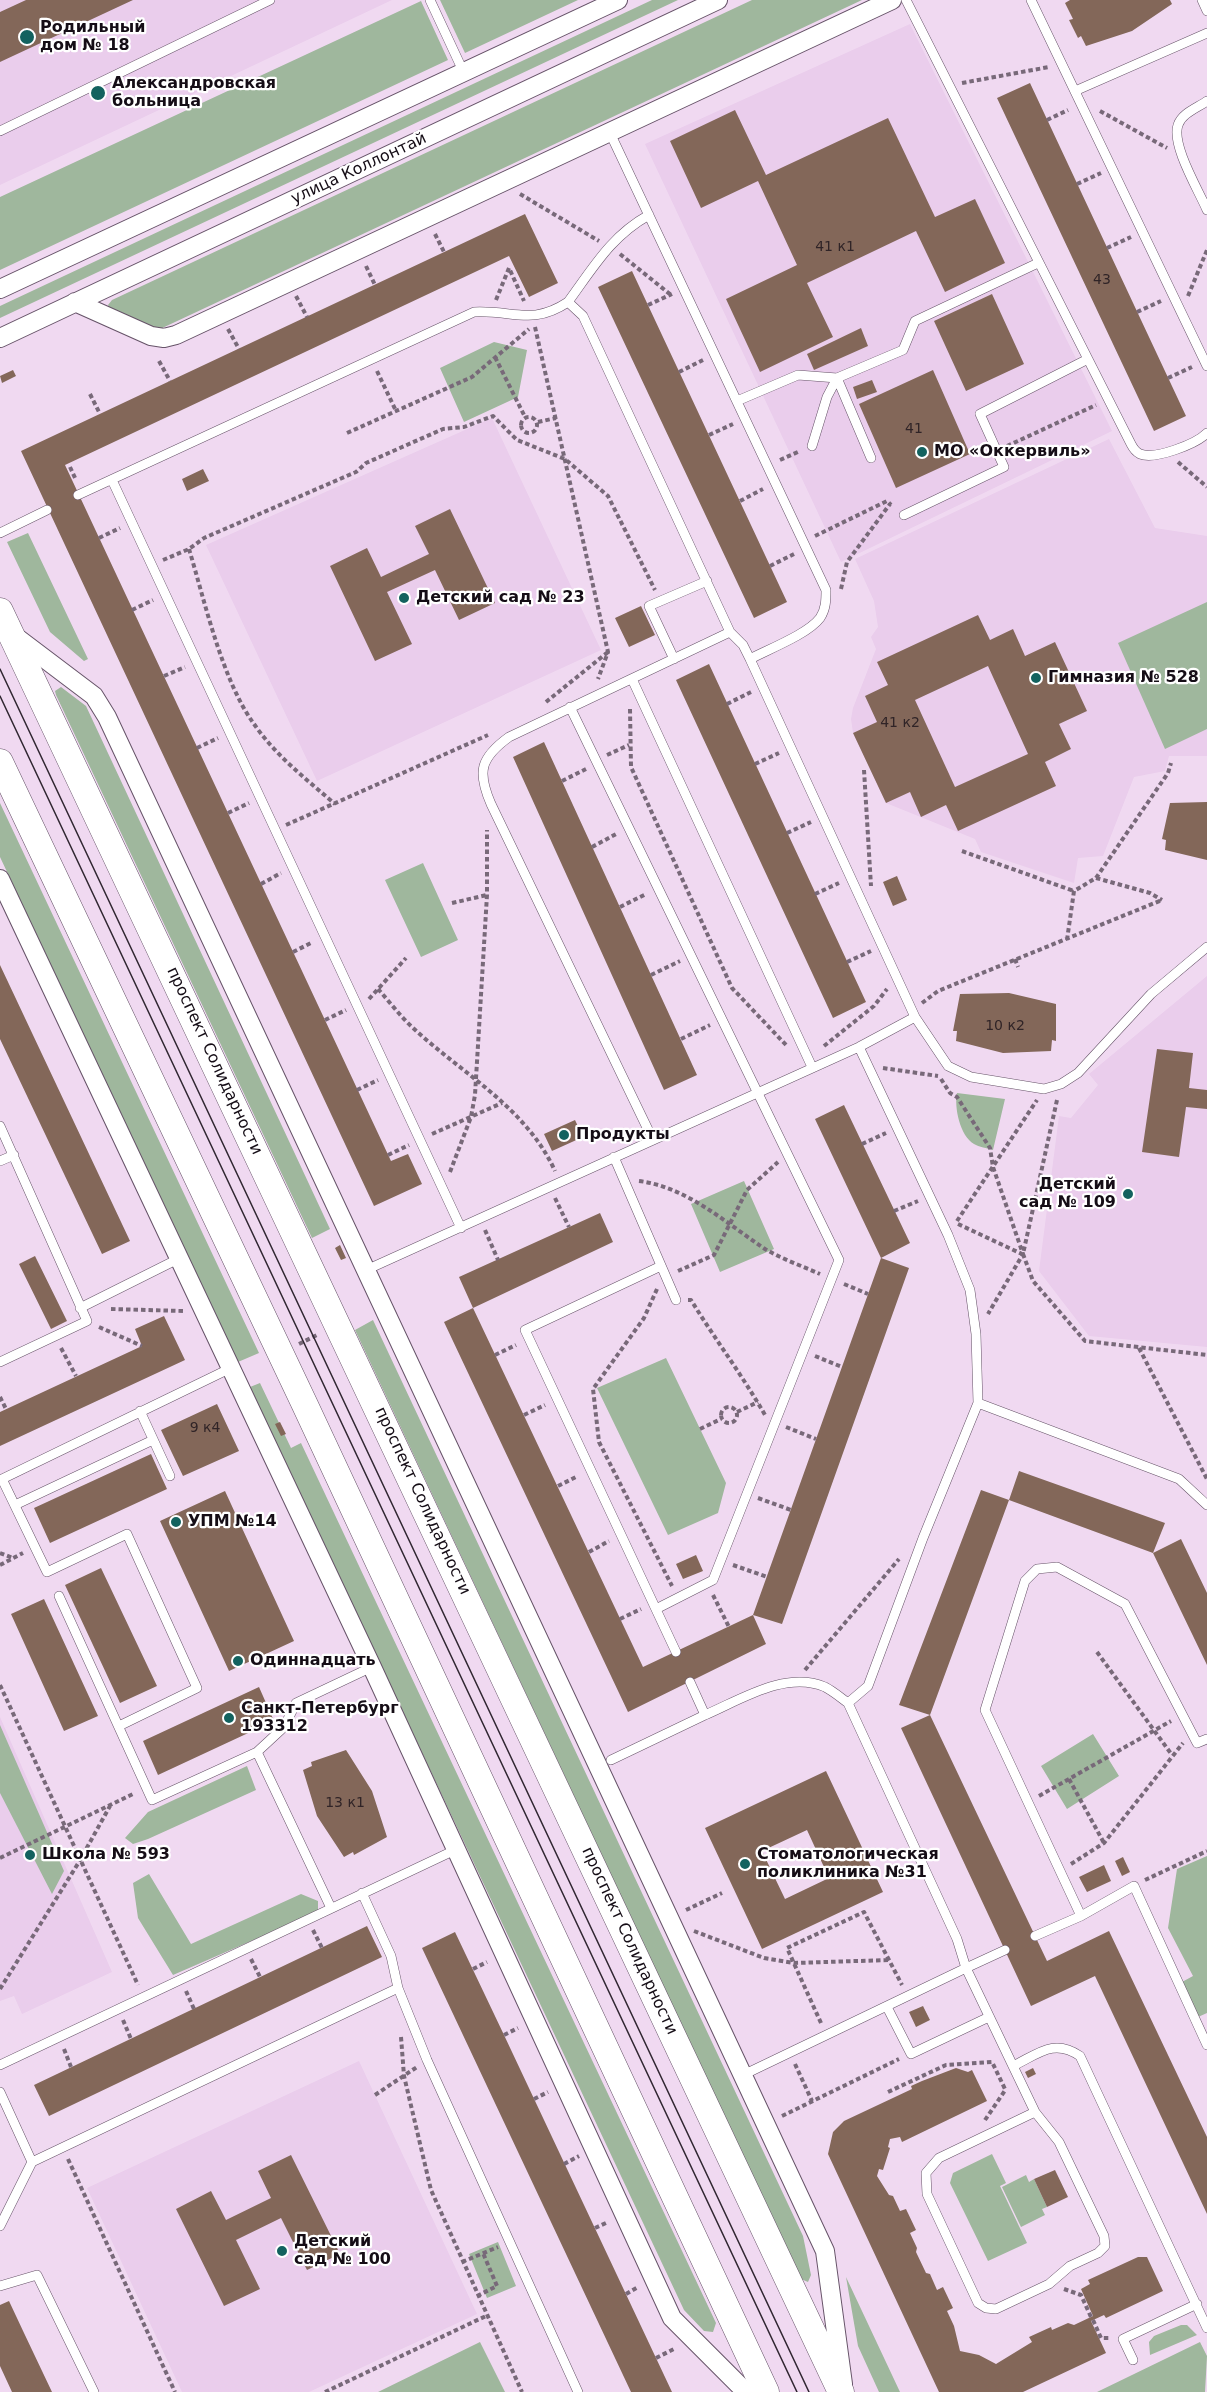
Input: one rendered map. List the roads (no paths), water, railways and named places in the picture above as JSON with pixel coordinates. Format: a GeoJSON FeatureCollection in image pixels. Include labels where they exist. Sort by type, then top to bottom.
{"type":"FeatureCollection","features":[{"type":"Feature","properties":{"kind":"main road","name":"проспект Солидарности"},"geometry":{"type":"LineString","coordinates":[[5,622],[843,2392]]}},
{"type":"Feature","properties":{"kind":"main road"},"geometry":{"type":"LineString","coordinates":[[0,762],[305,1406],[766,2392]]}},
{"type":"Feature","properties":{"kind":"street"},"geometry":{"type":"LineString","coordinates":[[0,289],[618,0]]}},
{"type":"Feature","properties":{"kind":"street","name":"улица Коллонтай"},"geometry":{"type":"LineString","coordinates":[[0,338],[718,0]]}},
{"type":"Feature","properties":{"kind":"street"},"geometry":{"type":"LineString","coordinates":[[75,302],[151,336],[164,338],[176,335],[892,0]]}},
{"type":"Feature","properties":{"kind":"street"},"geometry":{"type":"LineString","coordinates":[[5,622],[94,696],[106,717],[825,2251],[843,2392]]}},
{"type":"Feature","properties":{"kind":"street"},"geometry":{"type":"LineString","coordinates":[[0,879],[372,1667],[672,2318],[746,2392]]}},
{"type":"Feature","properties":{"kind":"lane"},"geometry":{"type":"LineString","coordinates":[[0,131],[270,0]]}},
{"type":"Feature","properties":{"kind":"lane"},"geometry":{"type":"LineString","coordinates":[[430,0],[464,73]]}},
{"type":"Feature","properties":{"kind":"lane"},"geometry":{"type":"LineString","coordinates":[[906,0],[1086,360],[1138,453],[1151,456],[1165,452],[1192,443],[1207,433]]}},
{"type":"Feature","properties":{"kind":"lane"},"geometry":{"type":"LineString","coordinates":[[1031,0],[1205,364]]}},
{"type":"Feature","properties":{"kind":"lane"},"geometry":{"type":"LineString","coordinates":[[1202,0],[1207,11]]}},
{"type":"Feature","properties":{"kind":"lane"},"geometry":{"type":"LineString","coordinates":[[1075,92],[1207,33]]}},
{"type":"Feature","properties":{"kind":"lane"},"geometry":{"type":"LineString","coordinates":[[1207,101],[1185,115],[1178,126],[1177,137],[1183,158],[1207,210]]}},
{"type":"Feature","properties":{"kind":"lane"},"geometry":{"type":"LineString","coordinates":[[610,133],[826,590],[826,604],[821,617],[811,626],[750,659]]}},
{"type":"Feature","properties":{"kind":"lane"},"geometry":{"type":"LineString","coordinates":[[78,495],[474,312],[491,311],[531,317],[551,313],[568,302],[608,247],[627,227],[649,215]]}},
{"type":"Feature","properties":{"kind":"lane"},"geometry":{"type":"LineString","coordinates":[[737,401],[798,375],[837,378],[903,350],[915,321],[1038,263]]}},
{"type":"Feature","properties":{"kind":"lane"},"geometry":{"type":"LineString","coordinates":[[568,302],[583,316],[730,632],[743,645],[750,659],[915,1017],[948,1066],[971,1077],[1044,1089],[1061,1084],[1078,1073],[1151,994],[1207,947]]}},
{"type":"Feature","properties":{"kind":"lane"},"geometry":{"type":"LineString","coordinates":[[904,515],[1004,467],[980,414],[1086,360]]}},
{"type":"Feature","properties":{"kind":"lane"},"geometry":{"type":"LineString","coordinates":[[812,446],[827,397],[837,378]]}},
{"type":"Feature","properties":{"kind":"lane"},"geometry":{"type":"LineString","coordinates":[[837,378],[871,459]]}},
{"type":"Feature","properties":{"kind":"lane"},"geometry":{"type":"LineString","coordinates":[[112,480],[461,1228]]}},
{"type":"Feature","properties":{"kind":"lane"},"geometry":{"type":"LineString","coordinates":[[0,532],[47,510]]}},
{"type":"Feature","properties":{"kind":"lane"},"geometry":{"type":"LineString","coordinates":[[674,659],[650,606],[706,581]]}},
{"type":"Feature","properties":{"kind":"lane"},"geometry":{"type":"LineString","coordinates":[[653,1140],[491,804],[482,784],[483,763],[493,748],[509,736],[730,632]]}},
{"type":"Feature","properties":{"kind":"lane"},"geometry":{"type":"LineString","coordinates":[[632,679],[812,1066]]}},
{"type":"Feature","properties":{"kind":"lane"},"geometry":{"type":"LineString","coordinates":[[570,707],[838,1260],[713,1580],[678,1598],[655,1606]]}},
{"type":"Feature","properties":{"kind":"lane"},"geometry":{"type":"LineString","coordinates":[[366,1270],[812,1066],[860,1047],[915,1017]]}},
{"type":"Feature","properties":{"kind":"lane"},"geometry":{"type":"LineString","coordinates":[[848,1703],[868,1686],[923,1538],[978,1403],[976,1334],[969,1290],[948,1234],[860,1047]]}},
{"type":"Feature","properties":{"kind":"lane"},"geometry":{"type":"LineString","coordinates":[[0,1126],[87,1321],[0,1362]]}},
{"type":"Feature","properties":{"kind":"lane"},"geometry":{"type":"LineString","coordinates":[[0,1161],[14,1155]]}},
{"type":"Feature","properties":{"kind":"lane"},"geometry":{"type":"LineString","coordinates":[[614,1157],[676,1300]]}},
{"type":"Feature","properties":{"kind":"lane"},"geometry":{"type":"LineString","coordinates":[[80,1308],[180,1258]]}},
{"type":"Feature","properties":{"kind":"lane"},"geometry":{"type":"LineString","coordinates":[[661,1266],[525,1330],[676,1652]]}},
{"type":"Feature","properties":{"kind":"lane"},"geometry":{"type":"LineString","coordinates":[[119,1726],[197,1688],[127,1534],[47,1572],[1,1480],[231,1368]]}},
{"type":"Feature","properties":{"kind":"lane"},"geometry":{"type":"LineString","coordinates":[[978,1403],[1179,1479],[1207,1505]]}},
{"type":"Feature","properties":{"kind":"lane"},"geometry":{"type":"LineString","coordinates":[[140,1411],[170,1476]]}},
{"type":"Feature","properties":{"kind":"lane"},"geometry":{"type":"LineString","coordinates":[[15,1505],[153,1440]]}},
{"type":"Feature","properties":{"kind":"lane"},"geometry":{"type":"LineString","coordinates":[[1081,1916],[986,1710],[1025,1581],[1036,1569],[1058,1567],[1125,1604],[1197,1743],[1207,1739]]}},
{"type":"Feature","properties":{"kind":"lane"},"geometry":{"type":"LineString","coordinates":[[59,1596],[152,1800],[257,1752],[284,1726],[296,1703],[372,1667]]}},
{"type":"Feature","properties":{"kind":"lane"},"geometry":{"type":"LineString","coordinates":[[690,1682],[705,1715]]}},
{"type":"Feature","properties":{"kind":"lane"},"geometry":{"type":"LineString","coordinates":[[611,1760],[768,1687],[795,1682],[824,1687],[848,1703],[957,1939],[966,1968],[1020,2082],[1035,2112],[1059,2142],[1104,2236],[1105,2246],[1098,2253],[1070,2266],[1048,2284],[996,2309],[986,2308],[978,2303],[927,2194],[926,2173],[939,2158],[1035,2112]]}},
{"type":"Feature","properties":{"kind":"lane"},"geometry":{"type":"LineString","coordinates":[[257,1752],[331,1908]]}},
{"type":"Feature","properties":{"kind":"lane"},"geometry":{"type":"LineString","coordinates":[[0,2065],[455,1850]]}},
{"type":"Feature","properties":{"kind":"lane"},"geometry":{"type":"LineString","coordinates":[[1035,1936],[1081,1916],[1134,1886],[1207,2045]]}},
{"type":"Feature","properties":{"kind":"lane"},"geometry":{"type":"LineString","coordinates":[[362,1893],[391,1956],[398,1988],[427,2060],[579,2392]]}},
{"type":"Feature","properties":{"kind":"lane"},"geometry":{"type":"LineString","coordinates":[[743,2075],[1005,1950]]}},
{"type":"Feature","properties":{"kind":"lane"},"geometry":{"type":"LineString","coordinates":[[0,2226],[32,2162],[398,1988]]}},
{"type":"Feature","properties":{"kind":"lane"},"geometry":{"type":"LineString","coordinates":[[887,2007],[911,2054],[989,2017]]}},
{"type":"Feature","properties":{"kind":"lane"},"geometry":{"type":"LineString","coordinates":[[1013,2066],[1053,2047],[1068,2048],[1080,2056],[1207,2328]]}},
{"type":"Feature","properties":{"kind":"lane"},"geometry":{"type":"LineString","coordinates":[[0,2092],[32,2162]]}},
{"type":"Feature","properties":{"kind":"lane"},"geometry":{"type":"LineString","coordinates":[[0,2286],[37,2275],[94,2392]]}},
{"type":"Feature","properties":{"kind":"lane"},"geometry":{"type":"LineString","coordinates":[[1132,2360],[1123,2339],[1197,2304]]}},
{"type":"Feature","properties":{"kind":"tram line"},"geometry":{"type":"LineString","coordinates":[[0,669],[809,2392]]}},
{"type":"Feature","properties":{"kind":"tram line"},"geometry":{"type":"LineString","coordinates":[[0,696],[797,2392]]}},
{"type":"Feature","properties":{"kind":"place","name":"Родильный дом № 18"},"geometry":{"type":"Point","coordinates":[27,37]}},
{"type":"Feature","properties":{"kind":"place","name":"Александровская больница"},"geometry":{"type":"Point","coordinates":[98,93]}},
{"type":"Feature","properties":{"kind":"place","name":"МО «Оккервиль»"},"geometry":{"type":"Point","coordinates":[922,452]}},
{"type":"Feature","properties":{"kind":"place","name":"Детский сад № 23"},"geometry":{"type":"Point","coordinates":[404,598]}},
{"type":"Feature","properties":{"kind":"place","name":"Гимназия № 528"},"geometry":{"type":"Point","coordinates":[1036,678]}},
{"type":"Feature","properties":{"kind":"place","name":"Продукты"},"geometry":{"type":"Point","coordinates":[564,1135]}},
{"type":"Feature","properties":{"kind":"place","name":"Детский сад № 109"},"geometry":{"type":"Point","coordinates":[1128,1194]}},
{"type":"Feature","properties":{"kind":"place","name":"УПМ №14"},"geometry":{"type":"Point","coordinates":[176,1522]}},
{"type":"Feature","properties":{"kind":"place","name":"Одиннадцать"},"geometry":{"type":"Point","coordinates":[238,1661]}},
{"type":"Feature","properties":{"kind":"place","name":"Санкт-Петербург 193312"},"geometry":{"type":"Point","coordinates":[229,1718]}},
{"type":"Feature","properties":{"kind":"place","name":"Школа № 593"},"geometry":{"type":"Point","coordinates":[30,1855]}},
{"type":"Feature","properties":{"kind":"place","name":"Стоматологическая поликлиника №31"},"geometry":{"type":"Point","coordinates":[745,1864]}},
{"type":"Feature","properties":{"kind":"place","name":"Детский сад № 100"},"geometry":{"type":"Point","coordinates":[282,2251]}}]}
